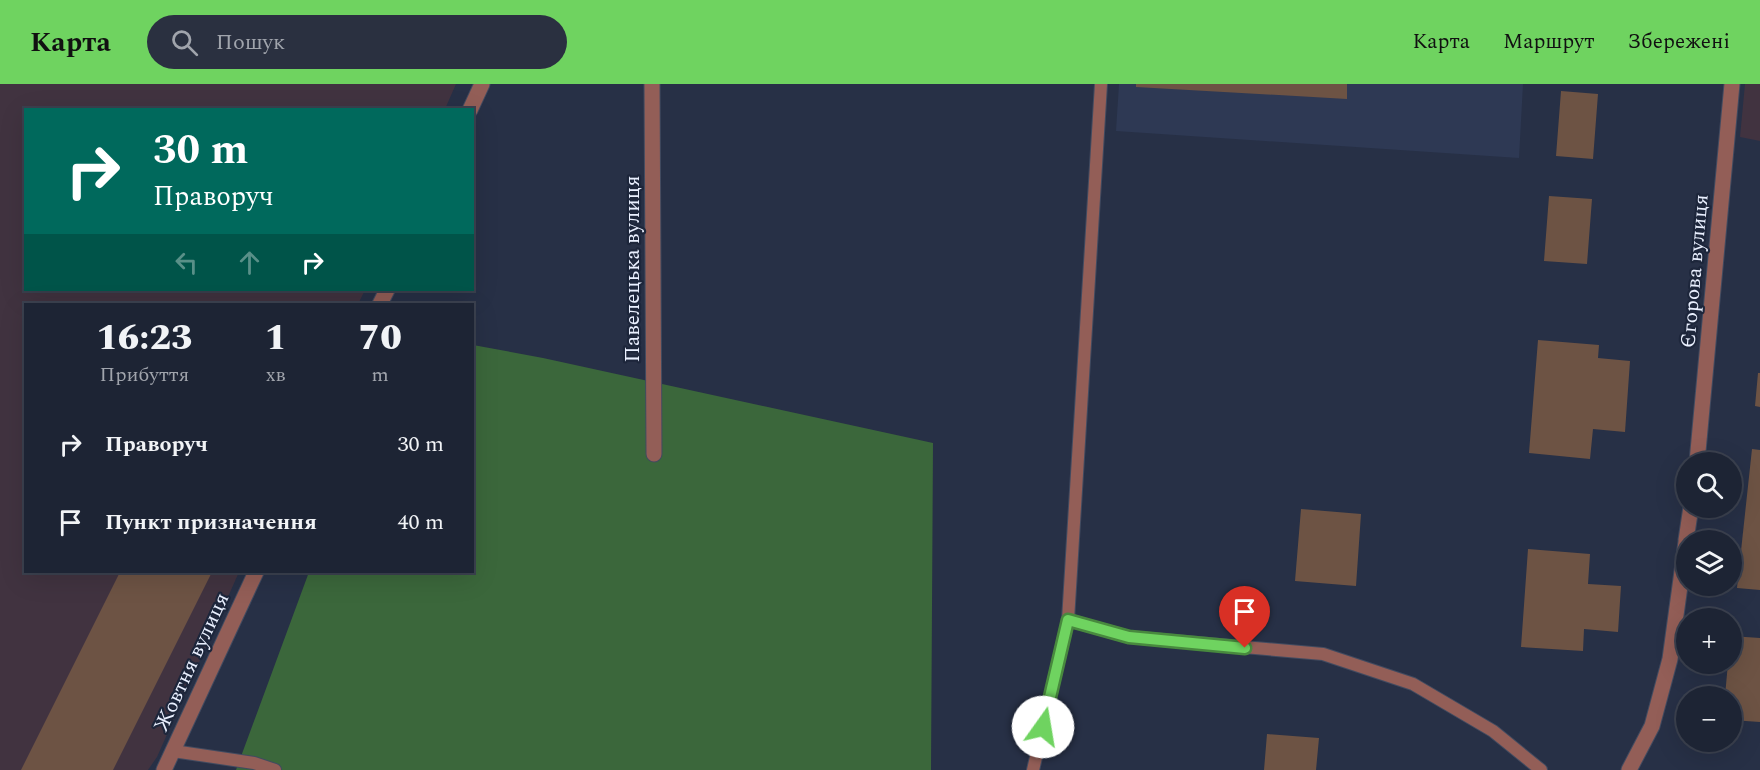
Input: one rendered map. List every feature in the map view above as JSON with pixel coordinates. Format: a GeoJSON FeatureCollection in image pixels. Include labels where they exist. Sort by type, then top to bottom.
{"type":"FeatureCollection","features":[{"type":"Feature","properties":{"kind":"street"},"geometry":{"type":"LineString","coordinates":[[471,108],[482,84]]}},
{"type":"Feature","properties":{"kind":"street","name":"Павелецька вулиця"},"geometry":{"type":"LineString","coordinates":[[652,84],[654,454]]}},
{"type":"Feature","properties":{"kind":"street","name":"Єгорова вулиця"},"geometry":{"type":"LineString","coordinates":[[1698,452],[1732,84]]}},
{"type":"Feature","properties":{"kind":"street","name":"Жовтня вулиця"},"geometry":{"type":"LineString","coordinates":[[164,770],[256,573]]}},
{"type":"Feature","properties":{"kind":"street"},"geometry":{"type":"LineString","coordinates":[[1629,770],[1652,726],[1670,659],[1679,596]]}},
{"type":"Feature","properties":{"kind":"lane"},"geometry":{"type":"LineString","coordinates":[[1033,770],[1068,620],[1101,84]]}},
{"type":"Feature","properties":{"kind":"lane"},"geometry":{"type":"LineString","coordinates":[[1068,620],[1129,637],[1323,654],[1413,684],[1493,731],[1542,770]]}},
{"type":"Feature","properties":{"kind":"lane"},"geometry":{"type":"LineString","coordinates":[[173,751],[255,763],[275,770]]}},
{"type":"Feature","properties":{"kind":"shaded area"},"geometry":{"type":"Polygon","coordinates":[[[0,84],[456,84],[445,108],[24,108],[24,291],[364,291],[358,303],[24,303],[24,573],[239,573],[157,757],[148,770],[0,770],[0,84]]]}},
{"type":"Feature","properties":{"kind":"shaded area"},"geometry":{"type":"Polygon","coordinates":[[[1119,84],[1523,84],[1519,158],[1116,131],[1119,84]]]}},
{"type":"Feature","properties":{"kind":"shaded area"},"geometry":{"type":"Polygon","coordinates":[[[1745,84],[1760,84],[1760,141],[1740,137],[1745,84]]]}},
{"type":"Feature","properties":{"kind":"green space"},"geometry":{"type":"Polygon","coordinates":[[[474,345],[543,358],[933,443],[931,770],[236,770],[309,573],[474,573],[474,345]]]}},
{"type":"Feature","properties":{"kind":"building"},"geometry":{"type":"Polygon","coordinates":[[[1136,84],[1347,84],[1347,99],[1136,87],[1136,84]]]}},
{"type":"Feature","properties":{"kind":"building"},"geometry":{"type":"Polygon","coordinates":[[[1561,91],[1598,94],[1593,159],[1556,156],[1561,91]]]}},
{"type":"Feature","properties":{"kind":"building"},"geometry":{"type":"Polygon","coordinates":[[[1549,196],[1592,199],[1587,264],[1544,261],[1549,196]]]}},
{"type":"Feature","properties":{"kind":"building"},"geometry":{"type":"Polygon","coordinates":[[[1538,340],[1599,345],[1598,358],[1630,361],[1625,432],[1593,429],[1590,459],[1529,453],[1538,340]]]}},
{"type":"Feature","properties":{"kind":"building"},"geometry":{"type":"Polygon","coordinates":[[[1758,373],[1760,373],[1760,407],[1755,406],[1758,373]]]}},
{"type":"Feature","properties":{"kind":"building"},"geometry":{"type":"Polygon","coordinates":[[[1752,449],[1760,450],[1760,590],[1742,588],[1742,542],[1752,449]]]}},
{"type":"Feature","properties":{"kind":"building"},"geometry":{"type":"Polygon","coordinates":[[[1301,509],[1361,514],[1356,586],[1295,581],[1301,509]]]}},
{"type":"Feature","properties":{"kind":"building"},"geometry":{"type":"Polygon","coordinates":[[[1528,549],[1590,554],[1588,584],[1621,586],[1618,632],[1584,629],[1583,651],[1521,647],[1528,549]]]}},
{"type":"Feature","properties":{"kind":"building"},"geometry":{"type":"Polygon","coordinates":[[[120,573],[212,573],[113,770],[21,770],[120,573]]]}},
{"type":"Feature","properties":{"kind":"building"},"geometry":{"type":"Polygon","coordinates":[[[1742,637],[1760,638],[1760,722],[1742,721],[1742,686],[1726,686],[1727,674],[1742,674],[1742,637]]]}},
{"type":"Feature","properties":{"kind":"building"},"geometry":{"type":"Polygon","coordinates":[[[1267,734],[1319,738],[1316,770],[1264,770],[1267,734]]]}},
{"type":"Feature","properties":{"kind":"route"},"geometry":{"type":"LineString","coordinates":[[1043,727],[1068,620],[1129,637],[1245,648]]}}]}
